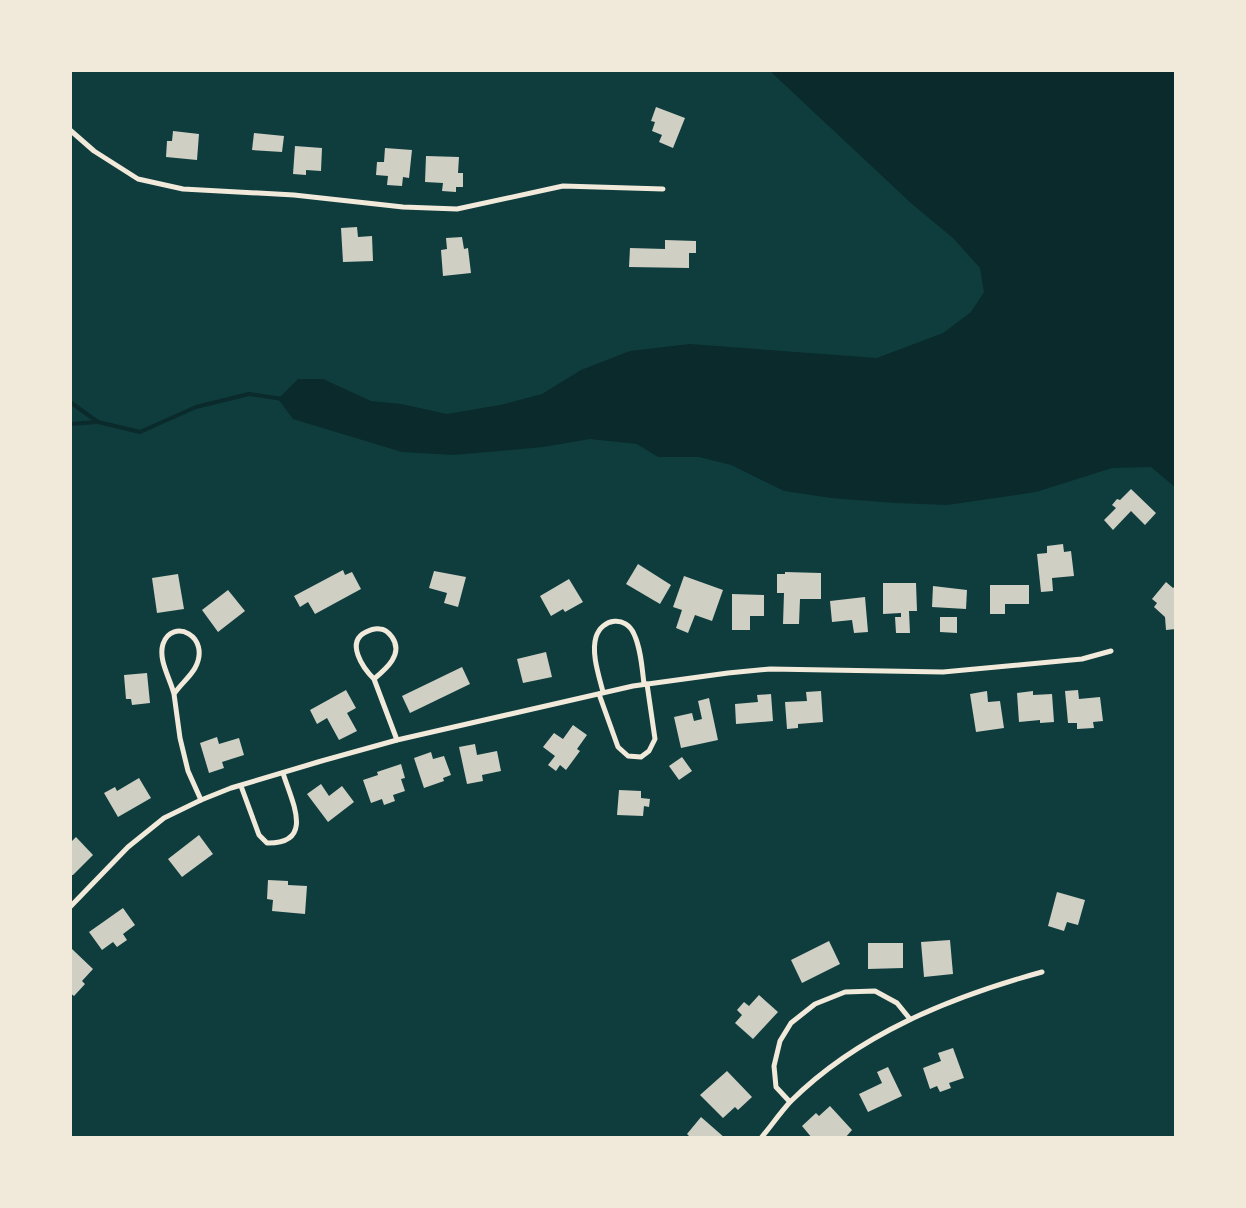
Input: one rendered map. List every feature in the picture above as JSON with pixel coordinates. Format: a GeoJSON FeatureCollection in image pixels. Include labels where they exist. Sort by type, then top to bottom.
{"type":"FeatureCollection","features":[{"type":"Feature","properties":{"kind":"street"},"geometry":{"type":"LineString","coordinates":[[70,130],[93,150],[138,179],[183,189],[294,195],[403,207],[457,209],[563,186],[663,189]]}},
{"type":"Feature","properties":{"kind":"street"},"geometry":{"type":"LineString","coordinates":[[613,620],[625,622],[633,631],[646,684],[655,738],[649,751],[641,757],[628,756],[618,747],[601,693],[596,638],[602,626],[613,620]]}},
{"type":"Feature","properties":{"kind":"street"},"geometry":{"type":"LineString","coordinates":[[374,679],[386,670],[394,657],[396,645],[391,635],[382,629],[362,634],[356,644],[363,669],[374,679],[397,740]]}},
{"type":"Feature","properties":{"kind":"street"},"geometry":{"type":"LineString","coordinates":[[174,694],[194,669],[198,658],[198,647],[194,636],[185,631],[167,636],[163,645],[162,658],[174,694],[180,738],[188,771],[201,800]]}},
{"type":"Feature","properties":{"kind":"street"},"geometry":{"type":"LineString","coordinates":[[70,907],[128,847],[164,818],[201,800],[241,786],[397,740],[646,684],[770,669],[904,672],[969,670],[1082,659],[1111,651]]}},
{"type":"Feature","properties":{"kind":"street"},"geometry":{"type":"LineString","coordinates":[[241,786],[259,835],[267,843],[280,843],[290,839],[296,831],[298,817],[283,772]]}},
{"type":"Feature","properties":{"kind":"street"},"geometry":{"type":"LineString","coordinates":[[761,1137],[790,1102],[873,1038],[910,1019],[1005,982],[1042,972]]}},
{"type":"Feature","properties":{"kind":"street"},"geometry":{"type":"LineString","coordinates":[[790,1102],[776,1087],[774,1066],[780,1041],[791,1023],[815,1004],[846,992],[875,991],[897,1003],[910,1019]]}},
{"type":"Feature","properties":{"kind":"water"},"geometry":{"type":"Polygon","coordinates":[[[770,71],[1175,71],[1175,487],[1151,467],[1112,468],[1036,492],[947,505],[831,498],[784,491],[731,465],[699,457],[658,457],[637,444],[590,439],[543,447],[453,455],[402,452],[293,419],[278,399],[298,379],[323,379],[371,401],[401,404],[447,414],[500,405],[542,394],[581,370],[630,351],[690,344],[877,358],[943,333],[971,312],[984,292],[980,268],[954,239],[912,204],[770,71]]]}},
{"type":"Feature","properties":{"kind":"building"},"geometry":{"type":"Polygon","coordinates":[[[656,107],[685,118],[673,148],[659,142],[662,135],[652,131],[655,122],[651,121],[656,107]]]}},
{"type":"Feature","properties":{"kind":"building"},"geometry":{"type":"Polygon","coordinates":[[[173,131],[199,134],[197,160],[166,157],[167,141],[172,141],[173,131]]]}},
{"type":"Feature","properties":{"kind":"building"},"geometry":{"type":"Polygon","coordinates":[[[254,133],[284,136],[282,152],[252,150],[254,133]]]}},
{"type":"Feature","properties":{"kind":"building"},"geometry":{"type":"Polygon","coordinates":[[[295,146],[322,148],[321,171],[306,170],[306,175],[293,174],[295,146]]]}},
{"type":"Feature","properties":{"kind":"building"},"geometry":{"type":"Polygon","coordinates":[[[385,148],[412,150],[409,178],[403,177],[402,186],[387,185],[388,176],[376,175],[377,162],[384,162],[385,148]]]}},
{"type":"Feature","properties":{"kind":"building"},"geometry":{"type":"Polygon","coordinates":[[[426,156],[459,157],[458,173],[463,173],[463,187],[456,187],[456,192],[442,191],[443,183],[425,182],[426,156]]]}},
{"type":"Feature","properties":{"kind":"building"},"geometry":{"type":"Polygon","coordinates":[[[357,227],[358,237],[372,236],[373,261],[343,262],[341,228],[357,227]]]}},
{"type":"Feature","properties":{"kind":"building"},"geometry":{"type":"Polygon","coordinates":[[[462,237],[464,249],[468,248],[471,273],[443,276],[441,250],[447,249],[446,238],[462,237]]]}},
{"type":"Feature","properties":{"kind":"building"},"geometry":{"type":"Polygon","coordinates":[[[665,240],[696,241],[696,253],[689,253],[689,268],[629,267],[630,248],[665,249],[665,240]]]}},
{"type":"Feature","properties":{"kind":"building"},"geometry":{"type":"Polygon","coordinates":[[[1131,489],[1156,513],[1145,525],[1131,511],[1113,530],[1104,520],[1116,508],[1112,505],[1117,499],[1120,500],[1131,489]]]}},
{"type":"Feature","properties":{"kind":"building"},"geometry":{"type":"Polygon","coordinates":[[[1063,544],[1064,552],[1071,551],[1074,576],[1052,578],[1053,591],[1041,592],[1037,554],[1047,553],[1047,546],[1063,544]]]}},
{"type":"Feature","properties":{"kind":"building"},"geometry":{"type":"Polygon","coordinates":[[[638,564],[671,585],[660,604],[626,584],[638,564]]]}},
{"type":"Feature","properties":{"kind":"building"},"geometry":{"type":"Polygon","coordinates":[[[343,570],[345,575],[352,572],[361,589],[315,614],[308,602],[300,607],[294,596],[343,570]]]}},
{"type":"Feature","properties":{"kind":"building"},"geometry":{"type":"Polygon","coordinates":[[[434,571],[466,577],[458,607],[444,603],[447,593],[429,588],[434,571]]]}},
{"type":"Feature","properties":{"kind":"building"},"geometry":{"type":"Polygon","coordinates":[[[785,572],[821,573],[821,599],[800,599],[799,624],[783,624],[784,593],[777,593],[777,574],[785,574],[785,572]]]}},
{"type":"Feature","properties":{"kind":"building"},"geometry":{"type":"Polygon","coordinates":[[[178,574],[184,609],[157,613],[152,578],[178,574]]]}},
{"type":"Feature","properties":{"kind":"building"},"geometry":{"type":"Polygon","coordinates":[[[684,576],[723,590],[712,621],[695,615],[688,633],[676,628],[682,610],[673,607],[684,576]]]}},
{"type":"Feature","properties":{"kind":"building"},"geometry":{"type":"Polygon","coordinates":[[[569,579],[583,602],[565,612],[563,609],[551,616],[540,596],[569,579]]]}},
{"type":"Feature","properties":{"kind":"building"},"geometry":{"type":"Polygon","coordinates":[[[1166,582],[1173,588],[1176,585],[1176,629],[1166,630],[1165,617],[1154,607],[1157,603],[1152,599],[1166,582]]]}},
{"type":"Feature","properties":{"kind":"building"},"geometry":{"type":"Polygon","coordinates":[[[883,583],[916,583],[917,611],[909,611],[910,633],[896,633],[895,617],[901,617],[901,613],[883,614],[883,583]]]}},
{"type":"Feature","properties":{"kind":"building"},"geometry":{"type":"Polygon","coordinates":[[[990,585],[1029,585],[1029,604],[1005,604],[1005,614],[990,614],[990,585]]]}},
{"type":"Feature","properties":{"kind":"building"},"geometry":{"type":"Polygon","coordinates":[[[933,586],[967,590],[966,609],[932,607],[933,586]]]}},
{"type":"Feature","properties":{"kind":"building"},"geometry":{"type":"Polygon","coordinates":[[[228,590],[245,611],[218,632],[202,610],[228,590]]]}},
{"type":"Feature","properties":{"kind":"building"},"geometry":{"type":"Polygon","coordinates":[[[732,594],[764,595],[764,616],[750,616],[750,630],[732,630],[732,594]]]}},
{"type":"Feature","properties":{"kind":"building"},"geometry":{"type":"Polygon","coordinates":[[[865,597],[868,632],[854,633],[852,620],[832,622],[830,601],[865,597]]]}},
{"type":"Feature","properties":{"kind":"building"},"geometry":{"type":"Polygon","coordinates":[[[940,617],[957,617],[957,633],[940,632],[940,617]]]}},
{"type":"Feature","properties":{"kind":"building"},"geometry":{"type":"Polygon","coordinates":[[[546,652],[552,677],[523,683],[517,659],[546,652]]]}},
{"type":"Feature","properties":{"kind":"building"},"geometry":{"type":"Polygon","coordinates":[[[462,667],[470,684],[410,713],[402,696],[462,667]]]}},
{"type":"Feature","properties":{"kind":"building"},"geometry":{"type":"Polygon","coordinates":[[[147,673],[150,703],[132,705],[131,699],[126,699],[124,675],[147,673]]]}},
{"type":"Feature","properties":{"kind":"building"},"geometry":{"type":"Polygon","coordinates":[[[346,690],[356,708],[347,713],[357,731],[339,740],[327,718],[317,724],[310,710],[346,690]]]}},
{"type":"Feature","properties":{"kind":"building"},"geometry":{"type":"Polygon","coordinates":[[[1078,690],[1079,699],[1100,697],[1103,721],[1093,722],[1094,728],[1077,729],[1077,723],[1068,723],[1065,691],[1078,690]]]}},
{"type":"Feature","properties":{"kind":"building"},"geometry":{"type":"Polygon","coordinates":[[[821,691],[823,722],[798,724],[798,728],[787,729],[785,702],[807,701],[806,692],[821,691]]]}},
{"type":"Feature","properties":{"kind":"building"},"geometry":{"type":"Polygon","coordinates":[[[987,691],[988,702],[1000,701],[1004,728],[976,732],[970,694],[987,691]]]}},
{"type":"Feature","properties":{"kind":"building"},"geometry":{"type":"Polygon","coordinates":[[[1033,691],[1033,695],[1052,694],[1054,722],[1040,723],[1040,720],[1019,722],[1017,693],[1033,691]]]}},
{"type":"Feature","properties":{"kind":"building"},"geometry":{"type":"Polygon","coordinates":[[[771,694],[773,721],[736,724],[735,704],[758,702],[757,695],[771,694]]]}},
{"type":"Feature","properties":{"kind":"building"},"geometry":{"type":"Polygon","coordinates":[[[709,698],[718,740],[681,748],[674,717],[692,713],[694,721],[702,719],[698,701],[709,698]]]}},
{"type":"Feature","properties":{"kind":"building"},"geometry":{"type":"Polygon","coordinates":[[[573,725],[587,735],[577,749],[580,751],[566,770],[560,765],[556,771],[548,765],[555,756],[543,747],[554,733],[563,739],[573,725]]]}},
{"type":"Feature","properties":{"kind":"building"},"geometry":{"type":"Polygon","coordinates":[[[217,737],[219,744],[239,738],[244,755],[222,762],[224,768],[209,773],[200,743],[217,737]]]}},
{"type":"Feature","properties":{"kind":"building"},"geometry":{"type":"Polygon","coordinates":[[[475,744],[477,755],[497,751],[501,771],[482,775],[483,781],[467,784],[459,747],[475,744]]]}},
{"type":"Feature","properties":{"kind":"building"},"geometry":{"type":"Polygon","coordinates":[[[431,752],[433,759],[444,756],[451,775],[443,778],[444,781],[424,788],[414,758],[431,752]]]}},
{"type":"Feature","properties":{"kind":"building"},"geometry":{"type":"Polygon","coordinates":[[[682,757],[692,771],[679,780],[669,766],[682,757]]]}},
{"type":"Feature","properties":{"kind":"building"},"geometry":{"type":"Polygon","coordinates":[[[401,764],[405,778],[401,779],[405,791],[393,795],[395,801],[384,805],[382,799],[371,803],[363,780],[378,775],[377,772],[401,764]]]}},
{"type":"Feature","properties":{"kind":"building"},"geometry":{"type":"Polygon","coordinates":[[[139,778],[151,798],[118,817],[104,793],[115,787],[117,791],[139,778]]]}},
{"type":"Feature","properties":{"kind":"building"},"geometry":{"type":"Polygon","coordinates":[[[321,784],[329,796],[342,786],[354,802],[328,822],[307,794],[321,784]]]}},
{"type":"Feature","properties":{"kind":"building"},"geometry":{"type":"Polygon","coordinates":[[[619,790],[641,791],[641,798],[650,799],[649,807],[644,806],[643,816],[617,815],[619,790]]]}},
{"type":"Feature","properties":{"kind":"building"},"geometry":{"type":"Polygon","coordinates":[[[199,835],[213,854],[182,877],[168,859],[199,835]]]}},
{"type":"Feature","properties":{"kind":"building"},"geometry":{"type":"Polygon","coordinates":[[[76,837],[93,855],[73,875],[70,875],[70,843],[76,837]]]}},
{"type":"Feature","properties":{"kind":"building"},"geometry":{"type":"Polygon","coordinates":[[[268,880],[288,881],[288,885],[307,886],[305,914],[272,911],[273,900],[267,899],[268,880]]]}},
{"type":"Feature","properties":{"kind":"building"},"geometry":{"type":"Polygon","coordinates":[[[1057,892],[1085,900],[1078,925],[1067,922],[1064,931],[1048,926],[1057,892]]]}},
{"type":"Feature","properties":{"kind":"building"},"geometry":{"type":"Polygon","coordinates":[[[123,908],[135,925],[123,934],[127,940],[117,947],[113,942],[102,950],[89,932],[123,908]]]}},
{"type":"Feature","properties":{"kind":"building"},"geometry":{"type":"Polygon","coordinates":[[[950,940],[953,974],[924,977],[921,942],[950,940]]]}},
{"type":"Feature","properties":{"kind":"building"},"geometry":{"type":"Polygon","coordinates":[[[829,941],[840,964],[802,983],[791,960],[829,941]]]}},
{"type":"Feature","properties":{"kind":"building"},"geometry":{"type":"Polygon","coordinates":[[[868,943],[903,943],[903,968],[868,969],[868,943]]]}},
{"type":"Feature","properties":{"kind":"building"},"geometry":{"type":"Polygon","coordinates":[[[72,949],[93,969],[82,981],[85,984],[74,996],[70,993],[70,951],[72,949]]]}},
{"type":"Feature","properties":{"kind":"building"},"geometry":{"type":"Polygon","coordinates":[[[759,995],[778,1012],[753,1039],[735,1023],[742,1015],[737,1010],[744,1002],[749,1006],[759,995]]]}},
{"type":"Feature","properties":{"kind":"building"},"geometry":{"type":"Polygon","coordinates":[[[953,1048],[964,1078],[949,1083],[951,1088],[940,1092],[937,1086],[930,1089],[923,1068],[941,1061],[938,1053],[953,1048]]]}},
{"type":"Feature","properties":{"kind":"building"},"geometry":{"type":"Polygon","coordinates":[[[888,1067],[902,1096],[868,1112],[859,1094],[882,1083],[877,1072],[888,1067]]]}},
{"type":"Feature","properties":{"kind":"building"},"geometry":{"type":"Polygon","coordinates":[[[727,1071],[752,1097],[738,1110],[735,1107],[723,1118],[700,1095],[727,1071]]]}},
{"type":"Feature","properties":{"kind":"building"},"geometry":{"type":"Polygon","coordinates":[[[830,1106],[852,1130],[845,1138],[812,1138],[802,1126],[816,1113],[819,1116],[830,1106]]]}},
{"type":"Feature","properties":{"kind":"building"},"geometry":{"type":"Polygon","coordinates":[[[701,1117],[725,1138],[691,1138],[687,1134],[701,1117]]]}},
{"type":"Feature","properties":{"kind":"waterway"},"geometry":{"type":"LineString","coordinates":[[70,402],[98,422],[140,432],[196,407],[249,394],[283,399]]}},
{"type":"Feature","properties":{"kind":"waterway"},"geometry":{"type":"LineString","coordinates":[[70,424],[97,422]]}}]}
